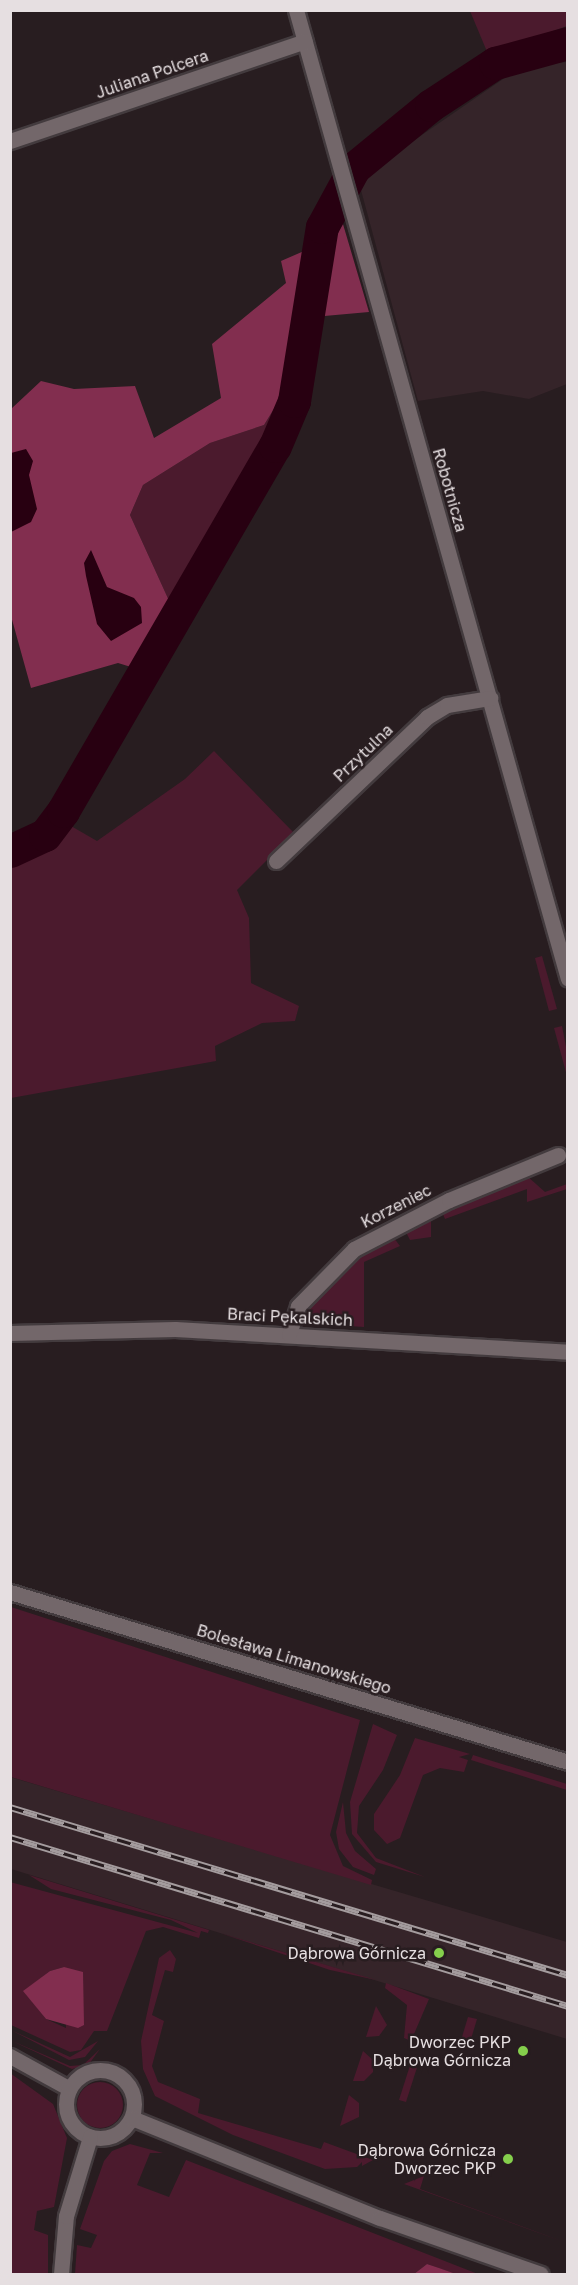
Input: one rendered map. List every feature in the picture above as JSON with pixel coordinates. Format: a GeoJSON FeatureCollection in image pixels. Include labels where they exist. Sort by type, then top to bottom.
{"type":"FeatureCollection","features":[{"type":"Feature","properties":{"kind":"street","name":"Robotnicza"},"geometry":{"type":"LineString","coordinates":[[296,10],[567,979]]}},
{"type":"Feature","properties":{"kind":"street","name":"Juliana Polcera"},"geometry":{"type":"LineString","coordinates":[[10,141],[305,41]]}},
{"type":"Feature","properties":{"kind":"street","name":"Przytulna"},"geometry":{"type":"LineString","coordinates":[[276,861],[433,712],[489,698]]}},
{"type":"Feature","properties":{"kind":"street","name":"Korzeniec"},"geometry":{"type":"LineString","coordinates":[[289,1334],[298,1306],[354,1250],[449,1200],[558,1155]]}},
{"type":"Feature","properties":{"kind":"street","name":"Braci Pękalskich"},"geometry":{"type":"LineString","coordinates":[[10,1333],[134,1329],[289,1334],[567,1352]]}},
{"type":"Feature","properties":{"kind":"street","name":"Bolesława Limanowskiego"},"geometry":{"type":"LineString","coordinates":[[10,1592],[567,1762]]}},
{"type":"Feature","properties":{"kind":"street"},"geometry":{"type":"LineString","coordinates":[[10,2056],[70,2089]]}},
{"type":"Feature","properties":{"kind":"street"},"geometry":{"type":"LineString","coordinates":[[90,2072],[118,2075],[133,2092],[132,2118],[115,2135],[90,2137],[68,2116],[70,2089],[90,2072]]}},
{"type":"Feature","properties":{"kind":"street"},"geometry":{"type":"LineString","coordinates":[[132,2118],[380,2218],[541,2274]]}},
{"type":"Feature","properties":{"kind":"street"},"geometry":{"type":"LineString","coordinates":[[61,2274],[66,2216],[90,2137]]}},
{"type":"Feature","properties":{"kind":"shaded area"},"geometry":{"type":"Polygon","coordinates":[[[470,11],[567,11],[567,26],[488,54],[470,11]]]}},
{"type":"Feature","properties":{"kind":"shaded area"},"geometry":{"type":"Polygon","coordinates":[[[567,62],[567,384],[529,399],[483,391],[418,401],[358,179],[522,66],[567,62]]]}},
{"type":"Feature","properties":{"kind":"shaded area"},"geometry":{"type":"Polygon","coordinates":[[[332,187],[369,312],[302,318],[288,386],[264,425],[210,443],[143,485],[130,515],[171,605],[131,667],[118,663],[31,688],[11,616],[11,409],[41,381],[74,389],[135,386],[154,438],[221,398],[212,344],[286,283],[281,261],[304,251],[332,187]]]}},
{"type":"Feature","properties":{"kind":"shaded area"},"geometry":{"type":"Polygon","coordinates":[[[288,386],[277,421],[171,605],[130,515],[143,485],[210,443],[264,425],[288,386]]]}},
{"type":"Feature","properties":{"kind":"shaded area"},"geometry":{"type":"Polygon","coordinates":[[[26,449],[33,461],[29,475],[37,509],[31,522],[11,532],[11,453],[26,449]]]}},
{"type":"Feature","properties":{"kind":"shaded area"},"geometry":{"type":"Polygon","coordinates":[[[91,550],[107,587],[134,598],[141,607],[142,623],[111,641],[97,624],[86,576],[84,563],[91,550]]]}},
{"type":"Feature","properties":{"kind":"shaded area"},"geometry":{"type":"Polygon","coordinates":[[[214,751],[294,833],[237,890],[249,918],[251,983],[299,1006],[295,1021],[262,1023],[215,1046],[216,1061],[11,1098],[11,857],[32,853],[57,829],[71,826],[97,841],[185,779],[214,751]]]}},
{"type":"Feature","properties":{"kind":"shaded area"},"geometry":{"type":"Polygon","coordinates":[[[542,956],[557,1009],[549,1011],[535,958],[542,956]]]}},
{"type":"Feature","properties":{"kind":"shaded area"},"geometry":{"type":"Polygon","coordinates":[[[562,1026],[567,1052],[567,1076],[554,1028],[562,1026]]]}},
{"type":"Feature","properties":{"kind":"shaded area"},"geometry":{"type":"Polygon","coordinates":[[[527,1176],[545,1192],[567,1184],[567,1189],[527,1202],[527,1189],[445,1219],[442,1212],[527,1176]]]}},
{"type":"Feature","properties":{"kind":"shaded area"},"geometry":{"type":"Polygon","coordinates":[[[431,1217],[431,1237],[410,1240],[405,1230],[431,1217]]]}},
{"type":"Feature","properties":{"kind":"shaded area"},"geometry":{"type":"Polygon","coordinates":[[[391,1234],[400,1246],[364,1262],[364,1327],[305,1323],[302,1312],[342,1264],[391,1234]]]}},
{"type":"Feature","properties":{"kind":"shaded area"},"geometry":{"type":"Polygon","coordinates":[[[11,1607],[360,1720],[330,1835],[343,1866],[372,1880],[371,1885],[11,1777],[11,1607]]]}},
{"type":"Feature","properties":{"kind":"shaded area"},"geometry":{"type":"Polygon","coordinates":[[[373,1724],[397,1735],[383,1770],[359,1806],[357,1833],[376,1858],[425,1877],[376,1862],[352,1834],[350,1802],[373,1724]]]}},
{"type":"Feature","properties":{"kind":"shaded area"},"geometry":{"type":"Polygon","coordinates":[[[415,1738],[470,1754],[459,1757],[468,1760],[464,1772],[440,1768],[423,1775],[400,1838],[387,1844],[374,1830],[374,1814],[400,1775],[415,1738]]]}},
{"type":"Feature","properties":{"kind":"shaded area"},"geometry":{"type":"Polygon","coordinates":[[[473,1755],[567,1784],[567,1790],[471,1760],[473,1755]]]}},
{"type":"Feature","properties":{"kind":"shaded area"},"geometry":{"type":"Polygon","coordinates":[[[10,1777],[567,1942],[567,2039],[11,1869],[10,1777]]]}},
{"type":"Feature","properties":{"kind":"shaded area"},"geometry":{"type":"Polygon","coordinates":[[[343,1802],[346,1833],[355,1851],[376,1869],[374,1875],[353,1867],[339,1849],[336,1832],[343,1802]]]}},
{"type":"Feature","properties":{"kind":"shaded area"},"geometry":{"type":"Polygon","coordinates":[[[29,1875],[209,1930],[208,1933],[201,1931],[199,1938],[163,1927],[146,1931],[107,2031],[94,2031],[81,2050],[70,2052],[11,2025],[10,1882],[198,1933],[171,1920],[51,1889],[29,1875]],[[64,1967],[50,1971],[24,1991],[46,2019],[66,2028],[64,1967]]]}},
{"type":"Feature","properties":{"kind":"shaded area"},"geometry":{"type":"Polygon","coordinates":[[[220,1933],[376,1980],[330,1970],[220,1933]]]}},
{"type":"Feature","properties":{"kind":"shaded area"},"geometry":{"type":"Polygon","coordinates":[[[170,1950],[176,1959],[173,1972],[165,1970],[152,2015],[164,2021],[152,2066],[158,2082],[200,2099],[198,2113],[321,2149],[324,2142],[373,2160],[362,2166],[362,2162],[357,2167],[325,2169],[233,2135],[155,2096],[143,2069],[141,2041],[159,1958],[170,1950]]]}},
{"type":"Feature","properties":{"kind":"shaded area"},"geometry":{"type":"Polygon","coordinates":[[[64,1967],[83,1972],[84,2025],[78,2028],[46,2019],[23,1991],[50,1971],[64,1967]]]}},
{"type":"Feature","properties":{"kind":"shaded area"},"geometry":{"type":"Polygon","coordinates":[[[386,1983],[429,1999],[411,2041],[404,2038],[407,2005],[385,1988],[386,1983]]]}},
{"type":"Feature","properties":{"kind":"shaded area"},"geometry":{"type":"Polygon","coordinates":[[[376,2006],[387,2025],[379,2036],[366,2037],[376,2006]]]}},
{"type":"Feature","properties":{"kind":"shaded area"},"geometry":{"type":"Polygon","coordinates":[[[468,2017],[477,2019],[468,2049],[459,2047],[468,2017]]]}},
{"type":"Feature","properties":{"kind":"shaded area"},"geometry":{"type":"Polygon","coordinates":[[[11,2030],[70,2057],[98,2041],[85,2057],[69,2060],[11,2030]]]}},
{"type":"Feature","properties":{"kind":"shaded area"},"geometry":{"type":"Polygon","coordinates":[[[10,2040],[70,2066],[83,2065],[100,2049],[89,2064],[72,2069],[10,2040]]]}},
{"type":"Feature","properties":{"kind":"shaded area"},"geometry":{"type":"Polygon","coordinates":[[[363,2051],[373,2060],[373,2072],[364,2081],[353,2081],[363,2051]]]}},
{"type":"Feature","properties":{"kind":"shaded area"},"geometry":{"type":"Polygon","coordinates":[[[413,2056],[420,2058],[406,2102],[399,2100],[413,2056]]]}},
{"type":"Feature","properties":{"kind":"shaded area"},"geometry":{"type":"Polygon","coordinates":[[[10,2073],[53,2104],[67,2138],[54,2207],[37,2211],[34,2230],[48,2235],[48,2274],[11,2274],[10,2073]]]}},
{"type":"Feature","properties":{"kind":"shaded area"},"geometry":{"type":"Polygon","coordinates":[[[100,2082],[116,2089],[123,2105],[116,2121],[100,2128],[84,2121],[77,2105],[84,2089],[100,2082]]]}},
{"type":"Feature","properties":{"kind":"shaded area"},"geometry":{"type":"Polygon","coordinates":[[[349,2095],[359,2103],[359,2117],[340,2126],[349,2095]]]}},
{"type":"Feature","properties":{"kind":"shaded area"},"geometry":{"type":"Polygon","coordinates":[[[130,2144],[163,2153],[150,2153],[137,2185],[169,2197],[186,2160],[478,2274],[456,2274],[427,2264],[414,2274],[75,2274],[77,2245],[91,2248],[97,2235],[80,2229],[104,2161],[112,2151],[130,2144]]]}},
{"type":"Feature","properties":{"kind":"shaded area"},"geometry":{"type":"Polygon","coordinates":[[[424,2176],[420,2189],[567,2243],[404,2184],[424,2176]]]}},
{"type":"Feature","properties":{"kind":"shaded area"},"geometry":{"type":"Polygon","coordinates":[[[427,2264],[439,2268],[456,2274],[414,2274],[427,2264]]]}},
{"type":"Feature","properties":{"kind":"waterway"},"geometry":{"type":"LineString","coordinates":[[10,851],[45,835],[63,811],[275,446],[294,401],[322,227],[354,168],[431,105],[495,63],[568,43]]}},
{"type":"Feature","properties":{"kind":"railway"},"geometry":{"type":"LineString","coordinates":[[10,1807],[568,1975]]}},
{"type":"Feature","properties":{"kind":"railway"},"geometry":{"type":"LineString","coordinates":[[10,1837],[568,2006]]}},
{"type":"Feature","properties":{"kind":"place","name":"Dąbrowa Górnicza"},"geometry":{"type":"Point","coordinates":[439,1953]}},
{"type":"Feature","properties":{"kind":"place","name":"Dworzec PKP Dąbrowa Górnicza"},"geometry":{"type":"Point","coordinates":[523,2051]}},
{"type":"Feature","properties":{"kind":"place","name":"Dąbrowa Górnicza Dworzec PKP"},"geometry":{"type":"Point","coordinates":[508,2159]}}]}
